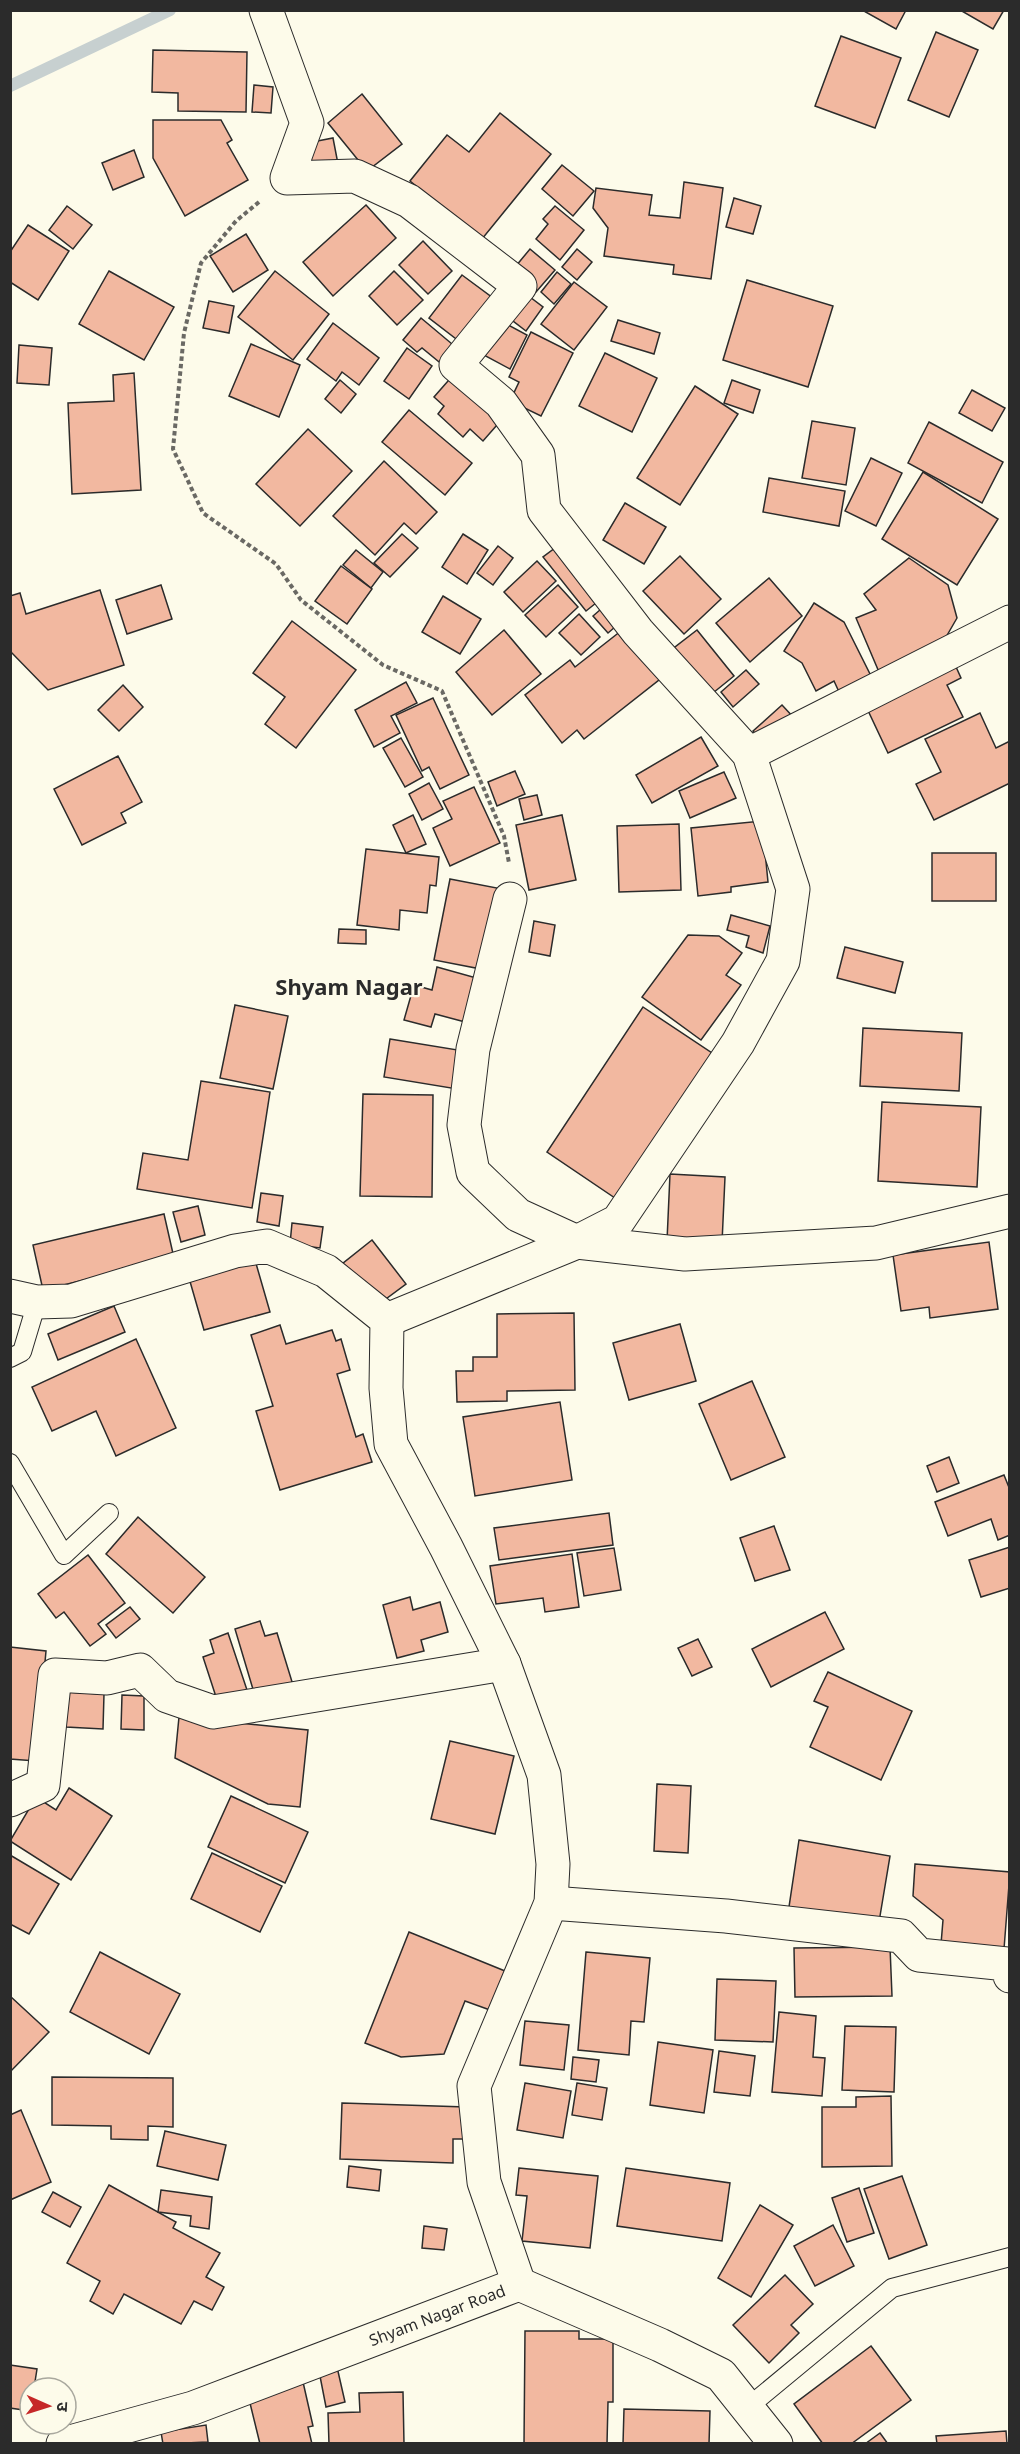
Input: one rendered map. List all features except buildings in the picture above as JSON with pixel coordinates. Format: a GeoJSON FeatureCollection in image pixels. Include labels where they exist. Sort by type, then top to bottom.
{"type":"FeatureCollection","features":[{"type":"Feature","properties":{"kind":"street"},"geometry":{"type":"LineString","coordinates":[[266,10],[307,123],[287,178],[355,176],[388,191],[409,201],[520,286],[456,365],[501,403],[538,455],[543,510],[638,632],[749,754],[793,889],[783,961],[738,1043],[618,1221],[577,1242],[387,1320]]}},
{"type":"Feature","properties":{"kind":"street"},"geometry":{"type":"LineString","coordinates":[[749,754],[1010,622]]}},
{"type":"Feature","properties":{"kind":"street"},"geometry":{"type":"LineString","coordinates":[[510,899],[473,1049],[464,1125],[473,1172],[518,1215],[577,1242],[685,1254],[876,1243],[1010,1211]]}},
{"type":"Feature","properties":{"kind":"street"},"geometry":{"type":"LineString","coordinates":[[24,1299],[71,1301],[235,1251],[267,1246],[327,1271],[387,1320]]}},
{"type":"Feature","properties":{"kind":"street"},"geometry":{"type":"LineString","coordinates":[[387,1320],[386,1388],[391,1444],[446,1547],[504,1664],[544,1775],[553,1864],[551,1903],[474,2086],[484,2182],[519,2284]]}},
{"type":"Feature","properties":{"kind":"street"},"geometry":{"type":"LineString","coordinates":[[10,1800],[43,1785],[55,1675],[107,1678],[140,1670],[167,1696],[213,1712],[504,1664]]}},
{"type":"Feature","properties":{"kind":"street"},"geometry":{"type":"LineString","coordinates":[[551,1903],[726,1916],[901,1936],[919,1955],[1007,1964],[1010,1976]]}},
{"type":"Feature","properties":{"kind":"street","name":"Shyam Nagar Road"},"geometry":{"type":"LineString","coordinates":[[63,2444],[193,2408],[519,2284],[660,2345],[721,2376],[776,2444]]}},
{"type":"Feature","properties":{"kind":"lane"},"geometry":{"type":"LineString","coordinates":[[10,1358],[22,1352],[24,1299]]}},
{"type":"Feature","properties":{"kind":"lane"},"geometry":{"type":"LineString","coordinates":[[10,1463],[64,1555],[108,1514]]}},
{"type":"Feature","properties":{"kind":"lane"},"geometry":{"type":"LineString","coordinates":[[747,2408],[892,2288],[1010,2257]]}},
{"type":"Feature","properties":{"kind":"path"},"geometry":{"type":"LineString","coordinates":[[287,178],[236,221],[201,263],[184,333],[173,449],[203,513],[276,564],[302,600],[383,665],[442,691],[504,836],[513,882],[510,899]]}},
{"type":"Feature","properties":{"kind":"waterway"},"geometry":{"type":"LineString","coordinates":[[10,86],[170,10]]}},
{"type":"Feature","properties":{"kind":"district","name":"Shyam Nagar"},"geometry":{"type":"Point","coordinates":[349,987]}}]}
